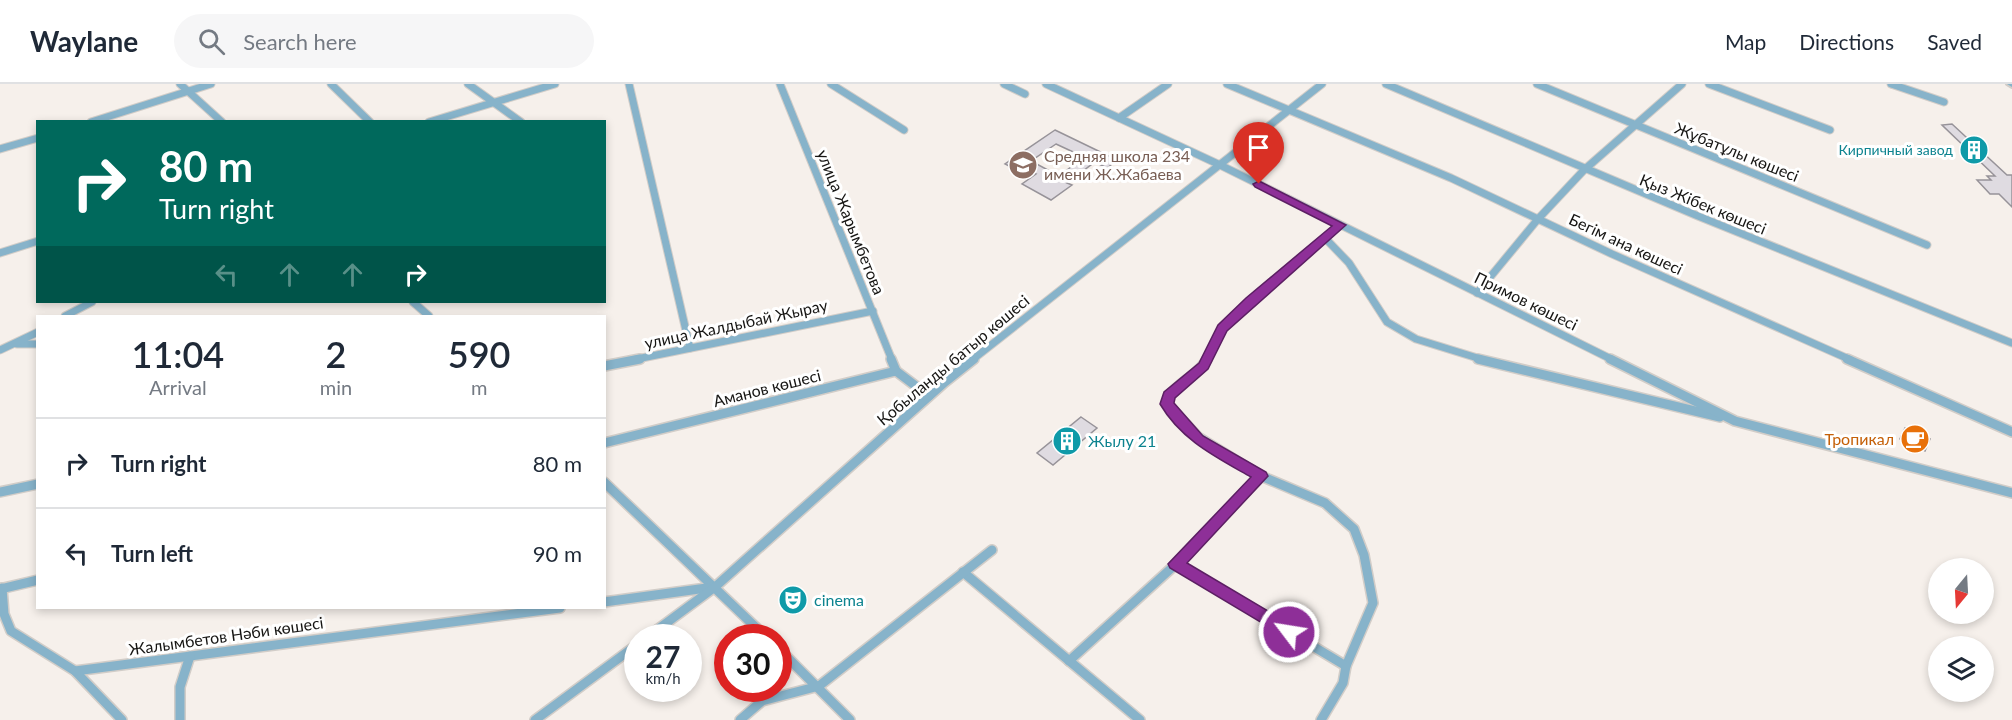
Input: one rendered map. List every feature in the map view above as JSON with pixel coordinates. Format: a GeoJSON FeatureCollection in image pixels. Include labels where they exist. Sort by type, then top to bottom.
{"type":"FeatureCollection","features":[{"type":"Feature","properties":{"kind":"street"},"geometry":{"type":"LineString","coordinates":[[180,84],[220,120]]}},
{"type":"Feature","properties":{"kind":"street"},"geometry":{"type":"LineString","coordinates":[[97,120],[211,84]]}},
{"type":"Feature","properties":{"kind":"street"},"geometry":{"type":"LineString","coordinates":[[331,84],[368,120]]}},
{"type":"Feature","properties":{"kind":"street"},"geometry":{"type":"LineString","coordinates":[[468,84],[518,120]]}},
{"type":"Feature","properties":{"kind":"street"},"geometry":{"type":"LineString","coordinates":[[436,120],[555,84]]}},
{"type":"Feature","properties":{"kind":"street"},"geometry":{"type":"LineString","coordinates":[[629,84],[690,348]]}},
{"type":"Feature","properties":{"kind":"street","name":"улица Жарымбетова"},"geometry":{"type":"LineString","coordinates":[[780,84],[896,371]]}},
{"type":"Feature","properties":{"kind":"street"},"geometry":{"type":"LineString","coordinates":[[831,84],[904,130]]}},
{"type":"Feature","properties":{"kind":"street"},"geometry":{"type":"LineString","coordinates":[[1004,84],[1025,94]]}},
{"type":"Feature","properties":{"kind":"street","name":"Примов көшесі"},"geometry":{"type":"LineString","coordinates":[[1046,84],[1218,164],[1735,421],[2012,493]]}},
{"type":"Feature","properties":{"kind":"street"},"geometry":{"type":"LineString","coordinates":[[1119,118],[1168,84]]}},
{"type":"Feature","properties":{"kind":"street","name":"Бегім ана көшесі"},"geometry":{"type":"LineString","coordinates":[[1227,84],[1451,178],[2012,432]]}},
{"type":"Feature","properties":{"kind":"street","name":"Қобыланды батыр көшесі"},"geometry":{"type":"LineString","coordinates":[[665,624],[715,587],[929,396],[1218,164],[1322,84]]}},
{"type":"Feature","properties":{"kind":"street","name":"Қыз Жібек көшесі"},"geometry":{"type":"LineString","coordinates":[[1386,84],[1584,170],[1858,283],[2012,343]]}},
{"type":"Feature","properties":{"kind":"street","name":"Жұбатұлы көшесі"},"geometry":{"type":"LineString","coordinates":[[1537,84],[1927,245]]}},
{"type":"Feature","properties":{"kind":"street"},"geometry":{"type":"LineString","coordinates":[[1477,293],[1538,219],[1584,170],[1682,84]]}},
{"type":"Feature","properties":{"kind":"street"},"geometry":{"type":"LineString","coordinates":[[1709,84],[1830,130]]}},
{"type":"Feature","properties":{"kind":"street"},"geometry":{"type":"LineString","coordinates":[[1891,84],[1944,102]]}},
{"type":"Feature","properties":{"kind":"street"},"geometry":{"type":"LineString","coordinates":[[0,149],[36,139]]}},
{"type":"Feature","properties":{"kind":"street"},"geometry":{"type":"LineString","coordinates":[[1321,720],[1343,683],[1346,666],[1373,603],[1364,555],[1354,529],[1324,503],[1261,476],[1198,440],[1167,404],[1169,395],[1204,366],[1222,328],[1340,225]]}},
{"type":"Feature","properties":{"kind":"street"},"geometry":{"type":"LineString","coordinates":[[1325,238],[1348,263],[1387,322],[1416,339],[1471,357],[1735,421]]}},
{"type":"Feature","properties":{"kind":"street"},"geometry":{"type":"LineString","coordinates":[[0,253],[36,242]]}},
{"type":"Feature","properties":{"kind":"street"},"geometry":{"type":"LineString","coordinates":[[67,315],[90,303]]}},
{"type":"Feature","properties":{"kind":"street"},"geometry":{"type":"LineString","coordinates":[[414,303],[428,315]]}},
{"type":"Feature","properties":{"kind":"street","name":"улица Жалдыбай Жырау"},"geometry":{"type":"LineString","coordinates":[[606,366],[873,310]]}},
{"type":"Feature","properties":{"kind":"street"},"geometry":{"type":"LineString","coordinates":[[0,350],[36,333]]}},
{"type":"Feature","properties":{"kind":"street"},"geometry":{"type":"LineString","coordinates":[[15,344],[36,344]]}},
{"type":"Feature","properties":{"kind":"street"},"geometry":{"type":"LineString","coordinates":[[896,371],[929,396]]}},
{"type":"Feature","properties":{"kind":"street","name":"Аманов көшесі"},"geometry":{"type":"LineString","coordinates":[[606,443],[896,371]]}},
{"type":"Feature","properties":{"kind":"street"},"geometry":{"type":"LineString","coordinates":[[1069,661],[1176,564],[1261,476]]}},
{"type":"Feature","properties":{"kind":"street"},"geometry":{"type":"LineString","coordinates":[[0,492],[36,484]]}},
{"type":"Feature","properties":{"kind":"street"},"geometry":{"type":"LineString","coordinates":[[606,484],[753,624]]}},
{"type":"Feature","properties":{"kind":"street"},"geometry":{"type":"LineString","coordinates":[[740,720],[762,701],[819,686],[992,550]]}},
{"type":"Feature","properties":{"kind":"street"},"geometry":{"type":"LineString","coordinates":[[1176,564],[1346,666]]}},
{"type":"Feature","properties":{"kind":"street"},"geometry":{"type":"LineString","coordinates":[[963,572],[1140,720]]}},
{"type":"Feature","properties":{"kind":"street"},"geometry":{"type":"LineString","coordinates":[[36,580],[1,588],[4,614],[11,631],[75,671],[122,720]]}},
{"type":"Feature","properties":{"kind":"street"},"geometry":{"type":"LineString","coordinates":[[606,602],[715,587]]}},
{"type":"Feature","properties":{"kind":"street","name":"Жалымбетов Нәби көшесі"},"geometry":{"type":"LineString","coordinates":[[75,671],[552,609]]}},
{"type":"Feature","properties":{"kind":"street"},"geometry":{"type":"LineString","coordinates":[[535,720],[624,654]]}},
{"type":"Feature","properties":{"kind":"street"},"geometry":{"type":"LineString","coordinates":[[180,720],[180,687],[190,656]]}},
{"type":"Feature","properties":{"kind":"street"},"geometry":{"type":"LineString","coordinates":[[792,661],[850,720]]}},
{"type":"Feature","properties":{"kind":"building","name":"Кирпичный завод"},"geometry":{"type":"Polygon","coordinates":[[[1952,124],[2007,175],[2012,175],[2012,207],[1999,194],[1990,194],[1977,180],[1991,180],[1987,176],[1995,176],[1942,125],[1952,124]]]}},
{"type":"Feature","properties":{"kind":"building","name":"Средняя школа 234 имени Ж.Жабаева"},"geometry":{"type":"Polygon","coordinates":[[[1055,130],[1117,160],[1107,168],[1095,162],[1067,183],[1072,185],[1051,200],[1022,184],[1036,174],[1021,167],[1017,170],[1005,164],[1055,130]],[[1056,144],[1031,161],[1059,176],[1084,157],[1056,144]]]}},
{"type":"Feature","properties":{"kind":"building","name":"Жылу 21"},"geometry":{"type":"Polygon","coordinates":[[[1081,417],[1097,428],[1053,465],[1037,453],[1081,417]]]}},
{"type":"Feature","properties":{"kind":"building","name":"Тропикал"},"geometry":{"type":"Polygon","coordinates":[[[1905,428],[1930,439],[1925,451],[1900,439],[1905,428]]]}},
{"type":"Feature","properties":{"kind":"place","name":"Кирпичный завод"},"geometry":{"type":"Point","coordinates":[1974,150]}},
{"type":"Feature","properties":{"kind":"place","name":"Средняя школа 234 имени Ж.Жабаева"},"geometry":{"type":"Point","coordinates":[1023,165]}},
{"type":"Feature","properties":{"kind":"place","name":"Тропикал"},"geometry":{"type":"Point","coordinates":[1915,439]}},
{"type":"Feature","properties":{"kind":"place","name":"Жылу 21"},"geometry":{"type":"Point","coordinates":[1067,441]}},
{"type":"Feature","properties":{"kind":"place","name":"cinema"},"geometry":{"type":"Point","coordinates":[793,600]}},
{"type":"Feature","properties":{"kind":"route"},"geometry":{"type":"LineString","coordinates":[[1259,184],[1340,225],[1222,328],[1204,366],[1169,395],[1167,404],[1198,440],[1261,476],[1176,564],[1289,632]]}}]}
